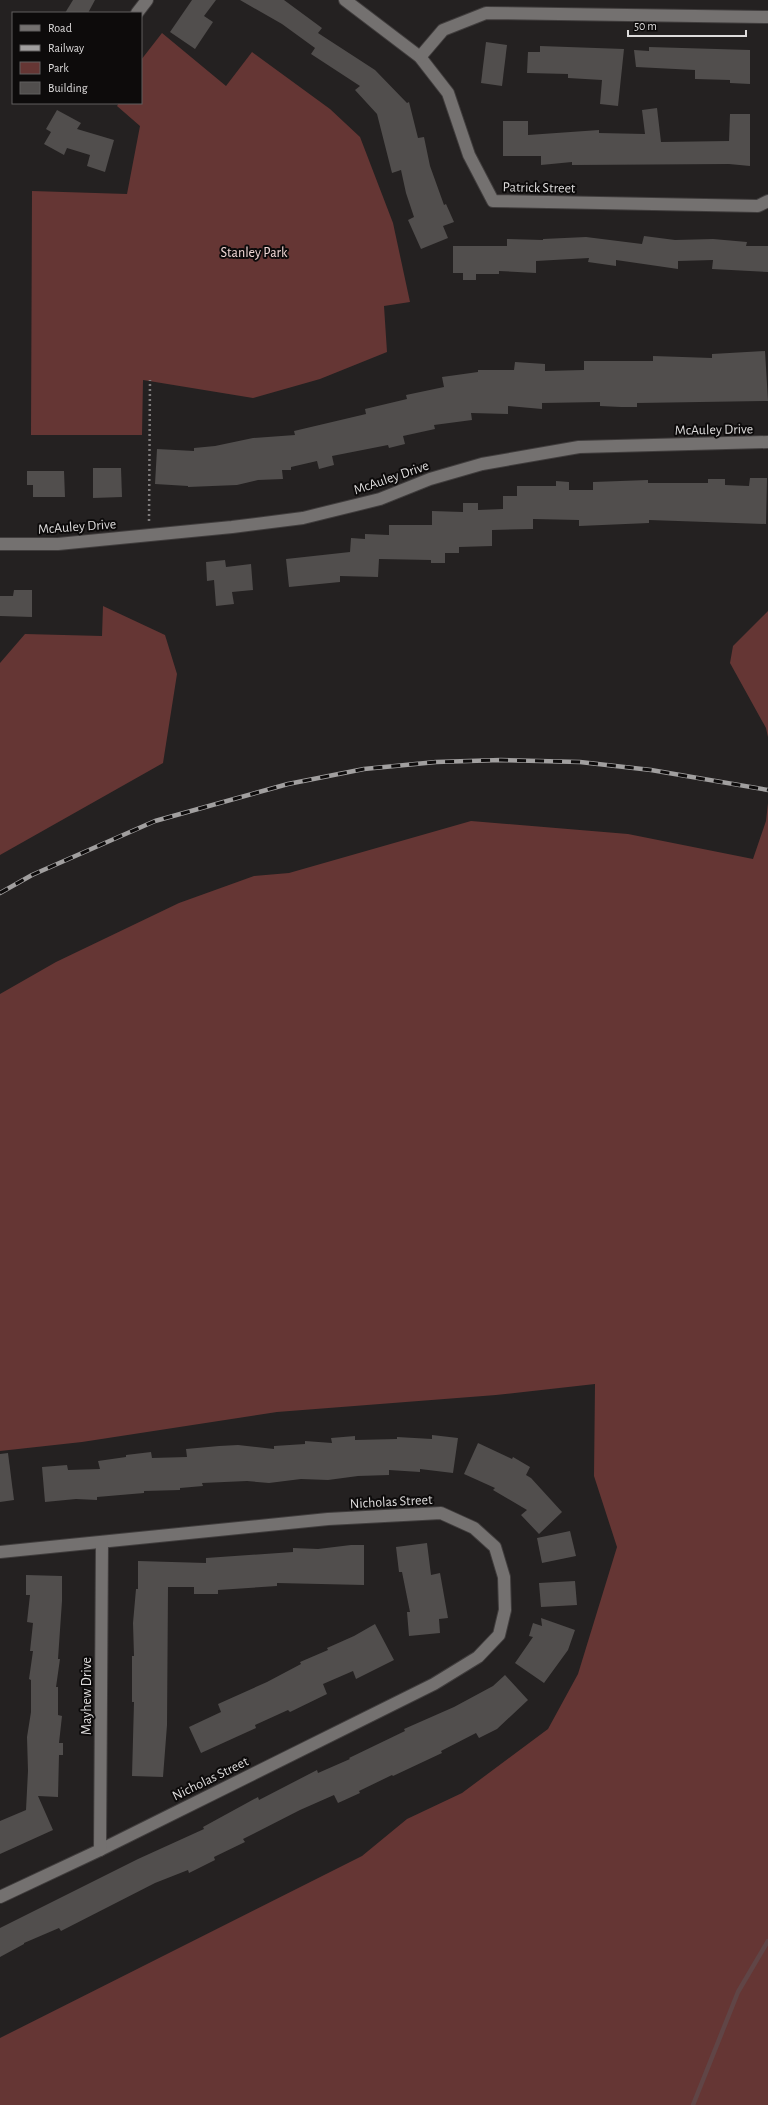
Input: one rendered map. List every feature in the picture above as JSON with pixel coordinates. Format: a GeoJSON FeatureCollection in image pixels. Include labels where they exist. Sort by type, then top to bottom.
{"type":"FeatureCollection","features":[{"type":"Feature","properties":{"kind":"street"},"geometry":{"type":"LineString","coordinates":[[138,12],[147,0]]}},
{"type":"Feature","properties":{"kind":"street","name":"Patrick Street"},"geometry":{"type":"LineString","coordinates":[[345,0],[420,57],[448,93],[469,155],[493,201],[758,206],[768,201]]}},
{"type":"Feature","properties":{"kind":"street"},"geometry":{"type":"LineString","coordinates":[[420,57],[443,30],[486,13],[768,17]]}},
{"type":"Feature","properties":{"kind":"street","name":"McAuley Drive"},"geometry":{"type":"LineString","coordinates":[[0,544],[58,544],[149,536],[303,518],[380,499],[430,479],[482,464],[579,447],[768,442]]}},
{"type":"Feature","properties":{"kind":"street","name":"Nicholas Street"},"geometry":{"type":"LineString","coordinates":[[0,1552],[328,1519],[441,1513],[474,1528],[495,1547],[504,1577],[504,1610],[499,1635],[478,1657],[434,1684],[100,1850],[0,1897]]}},
{"type":"Feature","properties":{"kind":"street","name":"Mayhew Drive"},"geometry":{"type":"LineString","coordinates":[[100,1850],[102,1542]]}},
{"type":"Feature","properties":{"kind":"path"},"geometry":{"type":"LineString","coordinates":[[149,536],[150,380]]}},
{"type":"Feature","properties":{"kind":"green space","name":"Stanley Park"},"geometry":{"type":"Polygon","coordinates":[[[162,33],[226,86],[252,52],[330,109],[360,137],[393,223],[410,302],[384,306],[387,352],[320,379],[253,398],[143,380],[142,435],[31,435],[32,191],[127,194],[140,126],[117,106],[118,104],[142,104],[142,59],[162,33]]]}},
{"type":"Feature","properties":{"kind":"green space"},"geometry":{"type":"Polygon","coordinates":[[[103,606],[165,635],[177,674],[163,763],[0,855],[0,663],[25,634],[102,636],[103,606]]]}},
{"type":"Feature","properties":{"kind":"green space"},"geometry":{"type":"Polygon","coordinates":[[[768,611],[768,737],[766,728],[730,663],[733,646],[768,611]]]}},
{"type":"Feature","properties":{"kind":"green space"},"geometry":{"type":"Polygon","coordinates":[[[768,803],[768,2105],[0,2105],[0,2038],[362,1856],[407,1819],[462,1793],[548,1729],[578,1674],[617,1547],[594,1476],[595,1384],[496,1395],[277,1412],[82,1442],[0,1451],[0,994],[56,962],[179,903],[254,876],[289,873],[471,821],[628,834],[753,859],[766,821],[768,803]]]}},
{"type":"Feature","properties":{"kind":"building"},"geometry":{"type":"Polygon","coordinates":[[[73,0],[95,0],[89,12],[66,12],[73,0]]]}},
{"type":"Feature","properties":{"kind":"building"},"geometry":{"type":"Polygon","coordinates":[[[192,0],[216,0],[204,16],[213,22],[195,49],[170,32],[192,0]]]}},
{"type":"Feature","properties":{"kind":"building"},"geometry":{"type":"Polygon","coordinates":[[[240,0],[284,0],[322,28],[318,33],[375,70],[407,103],[409,102],[418,138],[424,137],[430,166],[444,205],[446,204],[454,222],[443,226],[448,238],[421,249],[408,220],[414,217],[406,193],[401,170],[392,173],[377,114],[355,90],[360,86],[311,54],[315,48],[282,24],[240,0]]]}},
{"type":"Feature","properties":{"kind":"building"},"geometry":{"type":"Polygon","coordinates":[[[486,42],[507,45],[502,86],[481,83],[486,42]]]}},
{"type":"Feature","properties":{"kind":"building"},"geometry":{"type":"Polygon","coordinates":[[[540,46],[624,49],[618,106],[600,104],[602,80],[568,78],[568,74],[527,73],[528,52],[540,52],[540,46]]]}},
{"type":"Feature","properties":{"kind":"building"},"geometry":{"type":"Polygon","coordinates":[[[649,47],[750,50],[750,84],[730,83],[730,80],[695,79],[695,70],[636,67],[634,50],[649,51],[649,47]]]}},
{"type":"Feature","properties":{"kind":"building"},"geometry":{"type":"Polygon","coordinates":[[[657,108],[661,142],[729,141],[730,114],[750,114],[750,166],[729,164],[572,165],[572,162],[541,165],[541,156],[503,156],[503,121],[528,121],[528,135],[599,130],[599,133],[645,134],[642,110],[657,108]]]}},
{"type":"Feature","properties":{"kind":"building"},"geometry":{"type":"Polygon","coordinates":[[[57,110],[81,123],[77,129],[114,140],[105,172],[87,166],[90,155],[67,148],[64,155],[44,144],[51,132],[46,129],[57,110]]]}},
{"type":"Feature","properties":{"kind":"building"},"geometry":{"type":"Polygon","coordinates":[[[644,236],[675,240],[713,239],[747,242],[746,246],[768,246],[768,272],[712,269],[713,260],[678,261],[678,269],[616,260],[616,266],[588,262],[589,258],[536,261],[536,273],[499,271],[499,274],[476,274],[476,280],[463,280],[463,273],[453,273],[453,246],[507,246],[507,239],[543,240],[586,237],[642,244],[644,236]]]}},
{"type":"Feature","properties":{"kind":"building"},"geometry":{"type":"Polygon","coordinates":[[[765,351],[768,401],[637,403],[637,407],[600,406],[600,402],[542,403],[542,409],[508,406],[508,414],[471,413],[472,420],[434,425],[435,429],[403,436],[405,444],[389,448],[388,445],[332,456],[334,465],[319,469],[317,461],[291,467],[291,470],[282,470],[283,479],[258,480],[237,485],[188,487],[155,484],[157,449],[194,451],[194,448],[215,446],[253,438],[295,435],[294,431],[366,414],[365,409],[407,399],[406,395],[444,387],[442,377],[478,372],[478,370],[514,370],[515,362],[545,364],[545,371],[584,370],[584,361],[653,361],[653,356],[712,358],[712,354],[765,351]]]}},
{"type":"Feature","properties":{"kind":"building"},"geometry":{"type":"Polygon","coordinates":[[[93,468],[121,468],[122,497],[93,498],[93,468]]]}},
{"type":"Feature","properties":{"kind":"building"},"geometry":{"type":"Polygon","coordinates":[[[27,471],[64,471],[65,497],[33,497],[33,485],[27,485],[27,471]]]}},
{"type":"Feature","properties":{"kind":"building"},"geometry":{"type":"Polygon","coordinates":[[[750,478],[767,478],[766,524],[649,520],[649,523],[579,526],[579,520],[533,519],[533,529],[492,530],[492,546],[459,547],[459,553],[445,553],[445,563],[431,563],[431,560],[379,559],[378,577],[340,576],[340,582],[289,587],[286,559],[350,552],[351,538],[365,539],[365,534],[389,535],[389,525],[432,525],[432,511],[463,512],[463,503],[478,503],[478,510],[503,509],[503,496],[517,496],[517,486],[556,486],[556,481],[569,482],[569,490],[593,490],[593,482],[648,480],[648,483],[708,483],[708,479],[725,479],[725,485],[749,486],[750,478]]]}},
{"type":"Feature","properties":{"kind":"building"},"geometry":{"type":"Polygon","coordinates":[[[225,560],[226,567],[251,564],[253,590],[232,592],[234,604],[216,606],[214,580],[207,581],[206,562],[225,560]]]}},
{"type":"Feature","properties":{"kind":"building"},"geometry":{"type":"Polygon","coordinates":[[[14,590],[32,590],[32,617],[0,616],[0,596],[13,596],[14,590]]]}},
{"type":"Feature","properties":{"kind":"building"},"geometry":{"type":"Polygon","coordinates":[[[432,1435],[458,1438],[453,1473],[420,1469],[420,1472],[389,1470],[389,1475],[358,1476],[328,1480],[301,1479],[269,1483],[247,1481],[202,1483],[203,1486],[180,1488],[180,1490],[144,1491],[144,1493],[97,1497],[97,1500],[76,1499],[45,1502],[42,1467],[67,1465],[68,1470],[100,1469],[98,1461],[126,1457],[126,1455],[151,1452],[152,1458],[187,1457],[186,1449],[219,1446],[238,1445],[274,1449],[274,1446],[305,1444],[305,1441],[332,1443],[331,1438],[355,1436],[355,1440],[397,1439],[397,1437],[432,1439],[432,1435]]]}},
{"type":"Feature","properties":{"kind":"building"},"geometry":{"type":"Polygon","coordinates":[[[478,1443],[512,1459],[513,1457],[530,1467],[526,1475],[531,1478],[562,1512],[539,1534],[521,1515],[527,1510],[493,1490],[495,1488],[464,1474],[478,1443]]]}},
{"type":"Feature","properties":{"kind":"building"},"geometry":{"type":"Polygon","coordinates":[[[8,1453],[14,1500],[0,1502],[0,1454],[8,1453]]]}},
{"type":"Feature","properties":{"kind":"building"},"geometry":{"type":"Polygon","coordinates":[[[570,1531],[576,1556],[542,1563],[537,1538],[570,1531]]]}},
{"type":"Feature","properties":{"kind":"building"},"geometry":{"type":"Polygon","coordinates":[[[427,1543],[431,1575],[440,1573],[448,1618],[439,1619],[440,1633],[409,1636],[407,1612],[410,1612],[402,1572],[399,1572],[396,1547],[427,1543]]]}},
{"type":"Feature","properties":{"kind":"building"},"geometry":{"type":"Polygon","coordinates":[[[364,1545],[364,1585],[277,1583],[277,1586],[218,1590],[218,1594],[194,1594],[194,1587],[168,1587],[167,1725],[163,1777],[132,1776],[134,1702],[132,1702],[132,1656],[134,1656],[133,1623],[136,1589],[138,1589],[138,1561],[206,1563],[206,1558],[293,1552],[293,1548],[318,1549],[364,1545]]]}},
{"type":"Feature","properties":{"kind":"building"},"geometry":{"type":"Polygon","coordinates":[[[26,1575],[62,1576],[62,1601],[58,1659],[60,1659],[56,1687],[58,1687],[58,1715],[62,1716],[59,1743],[63,1743],[63,1755],[59,1755],[58,1797],[38,1796],[53,1830],[0,1854],[0,1821],[26,1810],[28,1771],[27,1737],[31,1712],[31,1680],[29,1679],[33,1651],[30,1651],[33,1623],[27,1622],[30,1595],[26,1595],[26,1575]]]}},
{"type":"Feature","properties":{"kind":"building"},"geometry":{"type":"Polygon","coordinates":[[[575,1581],[577,1605],[541,1607],[539,1583],[575,1581]]]}},
{"type":"Feature","properties":{"kind":"building"},"geometry":{"type":"Polygon","coordinates":[[[541,1618],[575,1630],[568,1650],[544,1683],[515,1663],[533,1637],[529,1636],[533,1623],[542,1626],[541,1618]]]}},
{"type":"Feature","properties":{"kind":"building"},"geometry":{"type":"Polygon","coordinates":[[[375,1624],[394,1660],[356,1679],[353,1671],[323,1684],[327,1694],[290,1712],[288,1710],[255,1725],[256,1728],[201,1753],[189,1727],[221,1712],[218,1704],[267,1682],[301,1664],[300,1662],[328,1650],[327,1648],[354,1636],[375,1624]]]}},
{"type":"Feature","properties":{"kind":"building"},"geometry":{"type":"Polygon","coordinates":[[[505,1675],[528,1700],[497,1729],[479,1738],[476,1733],[441,1751],[442,1753],[393,1776],[392,1775],[359,1791],[360,1793],[338,1803],[334,1795],[300,1810],[243,1839],[245,1842],[214,1857],[215,1860],[189,1873],[188,1870],[155,1883],[61,1931],[59,1928],[24,1943],[0,1957],[0,1928],[138,1859],[204,1829],[203,1827],[258,1797],[259,1800],[317,1770],[318,1773],[350,1759],[349,1758],[405,1731],[404,1729],[454,1707],[493,1686],[505,1675]]]}},
{"type":"Feature","properties":{"kind":"waterway"},"geometry":{"type":"LineString","coordinates":[[693,2105],[738,1992],[768,1941]]}},
{"type":"Feature","properties":{"kind":"railway"},"geometry":{"type":"LineString","coordinates":[[0,893],[32,875],[155,821],[288,784],[364,769],[436,762],[501,760],[580,762],[651,770],[768,790]]}}]}
